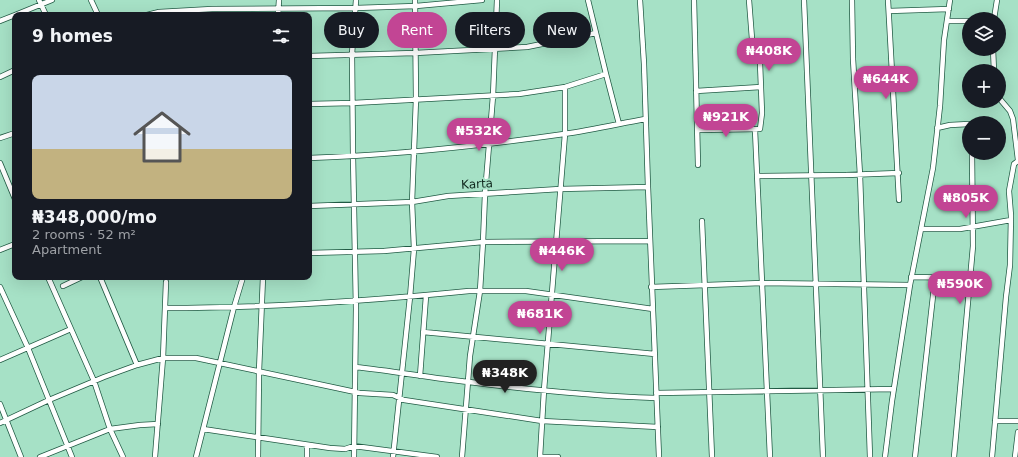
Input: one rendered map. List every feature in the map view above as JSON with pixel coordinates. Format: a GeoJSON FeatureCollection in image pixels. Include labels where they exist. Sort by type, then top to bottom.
{"type":"FeatureCollection","features":[{"type":"Feature","properties":{"kind":"street"},"geometry":{"type":"LineString","coordinates":[[21,12],[40,2],[52,0]]}},
{"type":"Feature","properties":{"kind":"street"},"geometry":{"type":"LineString","coordinates":[[90,0],[96,12]]}},
{"type":"Feature","properties":{"kind":"street"},"geometry":{"type":"LineString","coordinates":[[278,9],[279,0]]}},
{"type":"Feature","properties":{"kind":"street"},"geometry":{"type":"LineString","coordinates":[[354,457],[356,300],[352,54],[356,0]]}},
{"type":"Feature","properties":{"kind":"street"},"geometry":{"type":"LineString","coordinates":[[393,454],[414,248],[412,202],[416,99],[415,0]]}},
{"type":"Feature","properties":{"kind":"street"},"geometry":{"type":"LineString","coordinates":[[159,12],[212,9],[416,6],[482,0]]}},
{"type":"Feature","properties":{"kind":"street"},"geometry":{"type":"LineString","coordinates":[[497,0],[497,12]]}},
{"type":"Feature","properties":{"kind":"street"},"geometry":{"type":"LineString","coordinates":[[588,0],[619,124]]}},
{"type":"Feature","properties":{"kind":"street"},"geometry":{"type":"LineString","coordinates":[[640,0],[644,64],[659,457]]}},
{"type":"Feature","properties":{"kind":"street"},"geometry":{"type":"LineString","coordinates":[[694,0],[698,165]]}},
{"type":"Feature","properties":{"kind":"street"},"geometry":{"type":"LineString","coordinates":[[696,130],[760,129],[762,113],[760,63],[753,52],[750,0]]}},
{"type":"Feature","properties":{"kind":"street"},"geometry":{"type":"LineString","coordinates":[[804,0],[823,457]]}},
{"type":"Feature","properties":{"kind":"street"},"geometry":{"type":"LineString","coordinates":[[852,0],[853,59],[860,174],[870,457]]}},
{"type":"Feature","properties":{"kind":"street"},"geometry":{"type":"LineString","coordinates":[[888,0],[899,173],[899,200]]}},
{"type":"Feature","properties":{"kind":"street"},"geometry":{"type":"LineString","coordinates":[[886,457],[894,389],[911,278],[933,168],[944,40],[950,0]]}},
{"type":"Feature","properties":{"kind":"street"},"geometry":{"type":"LineString","coordinates":[[995,12],[997,0]]}},
{"type":"Feature","properties":{"kind":"street"},"geometry":{"type":"LineString","coordinates":[[40,2],[45,12]]}},
{"type":"Feature","properties":{"kind":"street"},"geometry":{"type":"LineString","coordinates":[[889,11],[949,9]]}},
{"type":"Feature","properties":{"kind":"street"},"geometry":{"type":"LineString","coordinates":[[0,21],[12,16]]}},
{"type":"Feature","properties":{"kind":"street"},"geometry":{"type":"LineString","coordinates":[[947,21],[962,21]]}},
{"type":"Feature","properties":{"kind":"street"},"geometry":{"type":"LineString","coordinates":[[525,47],[596,34]]}},
{"type":"Feature","properties":{"kind":"street"},"geometry":{"type":"LineString","coordinates":[[312,56],[415,53],[496,48],[485,194],[480,291],[468,382],[462,457]]}},
{"type":"Feature","properties":{"kind":"street"},"geometry":{"type":"LineString","coordinates":[[0,77],[12,71]]}},
{"type":"Feature","properties":{"kind":"street"},"geometry":{"type":"LineString","coordinates":[[312,104],[519,94],[565,87],[606,74]]}},
{"type":"Feature","properties":{"kind":"street"},"geometry":{"type":"LineString","coordinates":[[558,457],[540,457],[565,134],[565,87]]}},
{"type":"Feature","properties":{"kind":"street"},"geometry":{"type":"LineString","coordinates":[[696,91],[761,87]]}},
{"type":"Feature","properties":{"kind":"street"},"geometry":{"type":"LineString","coordinates":[[992,457],[1010,265],[1011,220],[1009,191],[1014,164],[1018,160],[1013,119],[1010,111],[1006,106]]}},
{"type":"Feature","properties":{"kind":"street"},"geometry":{"type":"LineString","coordinates":[[312,158],[414,151],[490,143],[565,134],[645,119]]}},
{"type":"Feature","properties":{"kind":"street"},"geometry":{"type":"LineString","coordinates":[[937,128],[962,124]]}},
{"type":"Feature","properties":{"kind":"street"},"geometry":{"type":"LineString","coordinates":[[755,130],[770,457]]}},
{"type":"Feature","properties":{"kind":"street"},"geometry":{"type":"LineString","coordinates":[[0,138],[12,134]]}},
{"type":"Feature","properties":{"kind":"street"},"geometry":{"type":"LineString","coordinates":[[954,457],[973,246],[972,160]]}},
{"type":"Feature","properties":{"kind":"street"},"geometry":{"type":"LineString","coordinates":[[0,163],[12,188]]}},
{"type":"Feature","properties":{"kind":"street"},"geometry":{"type":"LineString","coordinates":[[757,176],[899,173]]}},
{"type":"Feature","properties":{"kind":"street","name":"Karta"},"geometry":{"type":"LineString","coordinates":[[312,206],[412,202],[448,196],[560,189],[648,188]]}},
{"type":"Feature","properties":{"kind":"street"},"geometry":{"type":"LineString","coordinates":[[921,229],[960,229],[1011,220]]}},
{"type":"Feature","properties":{"kind":"street"},"geometry":{"type":"LineString","coordinates":[[702,221],[712,457]]}},
{"type":"Feature","properties":{"kind":"street"},"geometry":{"type":"LineString","coordinates":[[312,253],[384,251],[483,242],[650,241]]}},
{"type":"Feature","properties":{"kind":"street"},"geometry":{"type":"LineString","coordinates":[[0,250],[12,245]]}},
{"type":"Feature","properties":{"kind":"street"},"geometry":{"type":"LineString","coordinates":[[911,278],[970,278]]}},
{"type":"Feature","properties":{"kind":"street"},"geometry":{"type":"LineString","coordinates":[[915,457],[935,278]]}},
{"type":"Feature","properties":{"kind":"street"},"geometry":{"type":"LineString","coordinates":[[49,280],[94,381],[110,429],[123,457]]}},
{"type":"Feature","properties":{"kind":"street"},"geometry":{"type":"LineString","coordinates":[[63,286],[76,280]]}},
{"type":"Feature","properties":{"kind":"street"},"geometry":{"type":"LineString","coordinates":[[101,280],[137,366]]}},
{"type":"Feature","properties":{"kind":"street"},"geometry":{"type":"LineString","coordinates":[[196,457],[242,280]]}},
{"type":"Feature","properties":{"kind":"street"},"geometry":{"type":"LineString","coordinates":[[258,457],[259,371],[263,280]]}},
{"type":"Feature","properties":{"kind":"street"},"geometry":{"type":"LineString","coordinates":[[155,457],[163,358],[166,282]]}},
{"type":"Feature","properties":{"kind":"street"},"geometry":{"type":"LineString","coordinates":[[652,287],[762,283],[910,285]]}},
{"type":"Feature","properties":{"kind":"street"},"geometry":{"type":"LineString","coordinates":[[0,287],[28,348],[72,457]]}},
{"type":"Feature","properties":{"kind":"street"},"geometry":{"type":"LineString","coordinates":[[165,308],[301,305],[480,291],[526,291],[653,309]]}},
{"type":"Feature","properties":{"kind":"street"},"geometry":{"type":"LineString","coordinates":[[420,376],[426,296]]}},
{"type":"Feature","properties":{"kind":"street"},"geometry":{"type":"LineString","coordinates":[[0,360],[71,329]]}},
{"type":"Feature","properties":{"kind":"street"},"geometry":{"type":"LineString","coordinates":[[423,332],[655,354]]}},
{"type":"Feature","properties":{"kind":"street"},"geometry":{"type":"LineString","coordinates":[[0,423],[94,381],[137,366],[163,358],[196,358],[360,393],[393,395],[404,400],[542,421],[658,427]]}},
{"type":"Feature","properties":{"kind":"street"},"geometry":{"type":"LineString","coordinates":[[355,367],[402,372],[420,376],[468,382],[544,390],[656,395],[709,392],[894,389]]}},
{"type":"Feature","properties":{"kind":"street"},"geometry":{"type":"LineString","coordinates":[[0,404],[21,457]]}},
{"type":"Feature","properties":{"kind":"street"},"geometry":{"type":"LineString","coordinates":[[995,421],[1018,421]]}},
{"type":"Feature","properties":{"kind":"street"},"geometry":{"type":"LineString","coordinates":[[40,457],[110,429],[158,424]]}},
{"type":"Feature","properties":{"kind":"street"},"geometry":{"type":"LineString","coordinates":[[203,429],[307,445],[345,449],[354,446],[393,454],[437,457]]}},
{"type":"Feature","properties":{"kind":"street"},"geometry":{"type":"LineString","coordinates":[[1015,457],[1018,432]]}},
{"type":"Feature","properties":{"kind":"street"},"geometry":{"type":"LineString","coordinates":[[306,457],[307,445]]}}]}
